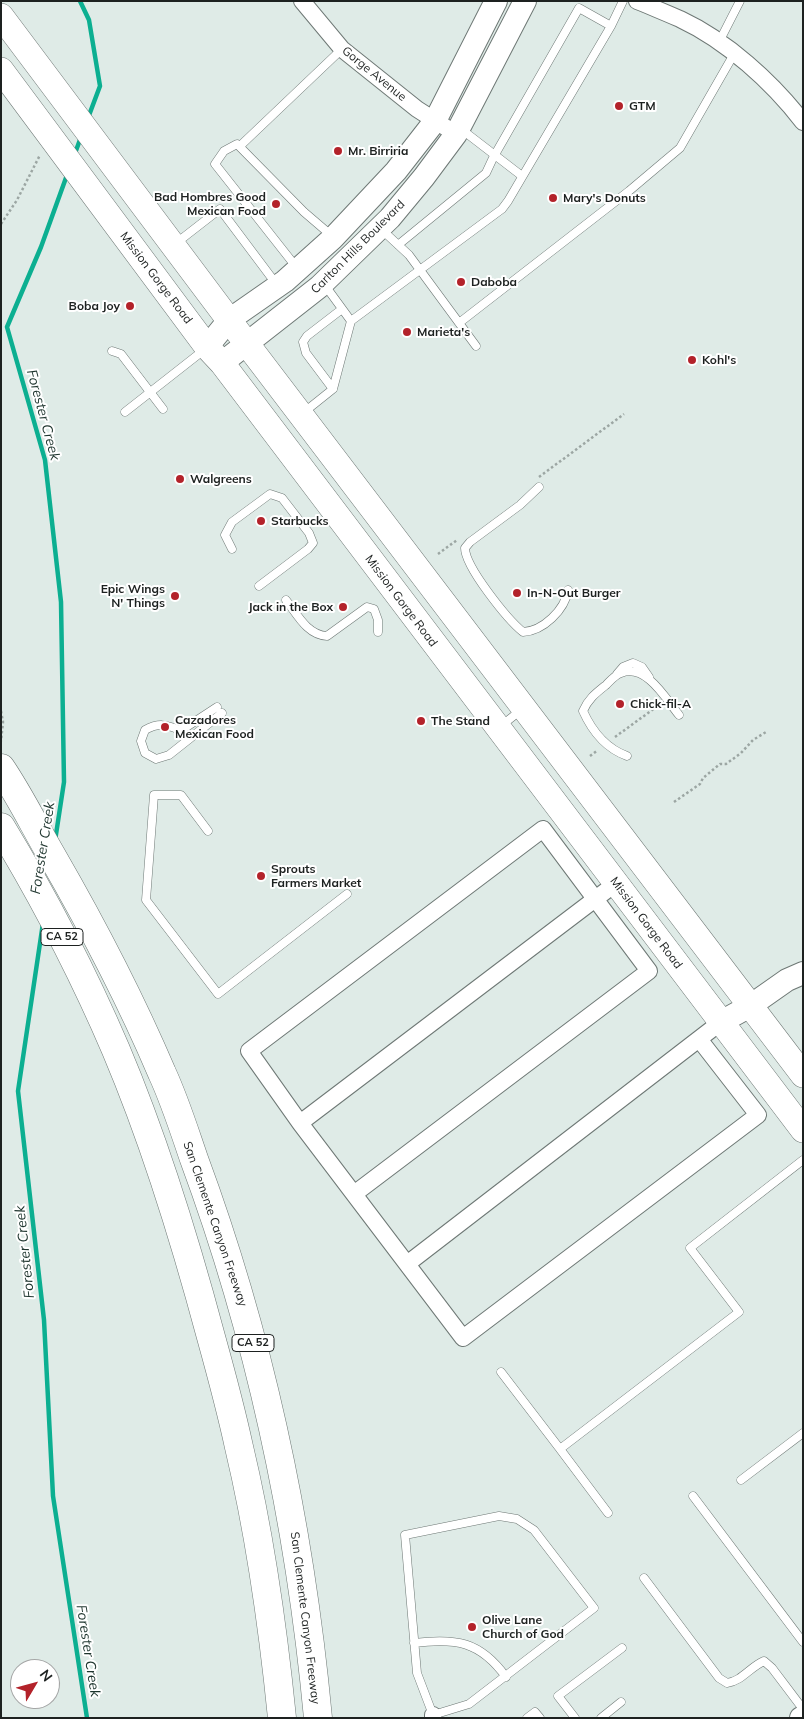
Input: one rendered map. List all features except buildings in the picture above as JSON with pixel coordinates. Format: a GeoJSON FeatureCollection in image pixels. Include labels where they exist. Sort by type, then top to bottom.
{"type":"FeatureCollection","features":[{"type":"Feature","properties":{"kind":"highway","name":"San Clemente Canyon Freeway"},"geometry":{"type":"LineString","coordinates":[[1,768],[85,914],[123,986],[164,1076],[215,1215],[246,1316],[285,1480],[301,1570],[318,1713]]}},
{"type":"Feature","properties":{"kind":"highway","name":"CA 52"},"geometry":{"type":"LineString","coordinates":[[1,827],[67,946],[116,1050],[146,1128],[190,1258],[240,1447],[271,1627],[282,1718]]}},
{"type":"Feature","properties":{"kind":"main road","name":"Carlton Hills Boulevard"},"geometry":{"type":"LineString","coordinates":[[215,355],[230,320],[278,286],[333,238],[396,171],[435,121],[496,1]]}},
{"type":"Feature","properties":{"kind":"main road","name":"Carlton Hills Boulevard"},"geometry":{"type":"LineString","coordinates":[[215,355],[247,344],[323,283],[390,218],[424,177],[458,131],[525,1]]}},
{"type":"Feature","properties":{"kind":"main road"},"geometry":{"type":"LineString","coordinates":[[1,16],[247,344],[803,1075]]}},
{"type":"Feature","properties":{"kind":"main road","name":"Mission Gorge Road"},"geometry":{"type":"LineString","coordinates":[[1,70],[45,145],[134,247],[803,1130]]}},
{"type":"Feature","properties":{"kind":"main road"},"geometry":{"type":"LineString","coordinates":[[721,1022],[750,1006],[786,980],[803,973]]}},
{"type":"Feature","properties":{"kind":"street","name":"Gorge Avenue"},"geometry":{"type":"LineString","coordinates":[[302,1],[342,49],[435,121],[458,131]]}},
{"type":"Feature","properties":{"kind":"street"},"geometry":{"type":"LineString","coordinates":[[642,2],[681,20],[719,42],[757,72],[803,122]]}},
{"type":"Feature","properties":{"kind":"street"},"geometry":{"type":"LineString","coordinates":[[354,1194],[649,971],[543,829],[249,1051],[300,1123],[463,1338],[758,1116],[699,1039]]}},
{"type":"Feature","properties":{"kind":"street"},"geometry":{"type":"LineString","coordinates":[[300,1123],[594,898],[615,884]]}},
{"type":"Feature","properties":{"kind":"street"},"geometry":{"type":"LineString","coordinates":[[407,1264],[721,1022]]}},
{"type":"Feature","properties":{"kind":"lane"},"geometry":{"type":"LineString","coordinates":[[301,414],[333,390],[351,321],[502,209],[611,26],[623,1]]}},
{"type":"Feature","properties":{"kind":"lane"},"geometry":{"type":"LineString","coordinates":[[719,42],[740,1]]}},
{"type":"Feature","properties":{"kind":"lane"},"geometry":{"type":"LineString","coordinates":[[398,245],[486,173],[579,8],[611,26]]}},
{"type":"Feature","properties":{"kind":"lane"},"geometry":{"type":"LineString","coordinates":[[240,146],[342,49]]}},
{"type":"Feature","properties":{"kind":"lane"},"geometry":{"type":"LineString","coordinates":[[459,322],[629,191],[680,148],[734,54]]}},
{"type":"Feature","properties":{"kind":"lane"},"geometry":{"type":"LineString","coordinates":[[458,131],[522,176]]}},
{"type":"Feature","properties":{"kind":"lane"},"geometry":{"type":"LineString","coordinates":[[298,269],[215,164],[224,151],[238,144],[304,212],[333,238]]}},
{"type":"Feature","properties":{"kind":"lane"},"geometry":{"type":"LineString","coordinates":[[174,246],[220,210],[278,286]]}},
{"type":"Feature","properties":{"kind":"lane"},"geometry":{"type":"LineString","coordinates":[[380,228],[409,255],[476,346]]}},
{"type":"Feature","properties":{"kind":"lane"},"geometry":{"type":"LineString","coordinates":[[323,283],[351,321]]}},
{"type":"Feature","properties":{"kind":"lane"},"geometry":{"type":"LineString","coordinates":[[333,390],[306,353],[304,342],[307,336],[342,309]]}},
{"type":"Feature","properties":{"kind":"lane"},"geometry":{"type":"LineString","coordinates":[[112,351],[121,354],[162,409]]}},
{"type":"Feature","properties":{"kind":"lane"},"geometry":{"type":"LineString","coordinates":[[125,412],[150,392],[215,355]]}},
{"type":"Feature","properties":{"kind":"lane"},"geometry":{"type":"LineString","coordinates":[[539,487],[520,505],[470,542],[465,548],[466,556],[479,579],[515,626],[523,632],[533,632],[555,616],[568,590]]}},
{"type":"Feature","properties":{"kind":"lane"},"geometry":{"type":"LineString","coordinates":[[232,549],[225,535],[232,522],[270,494],[282,498],[309,533],[313,543],[259,586]]}},
{"type":"Feature","properties":{"kind":"lane"},"geometry":{"type":"LineString","coordinates":[[286,600],[307,628],[318,636],[327,636],[367,607],[374,609],[378,620],[378,632]]}},
{"type":"Feature","properties":{"kind":"lane"},"geometry":{"type":"LineString","coordinates":[[627,756],[614,751],[606,744],[589,724],[583,710],[587,701],[615,677],[623,667],[633,663],[642,667],[680,715]]}},
{"type":"Feature","properties":{"kind":"lane"},"geometry":{"type":"LineString","coordinates":[[497,728],[524,708]]}},
{"type":"Feature","properties":{"kind":"lane"},"geometry":{"type":"LineString","coordinates":[[219,710],[169,755],[156,759],[145,753],[141,741],[145,730],[156,724],[168,725],[179,730],[219,710]]}},
{"type":"Feature","properties":{"kind":"lane"},"geometry":{"type":"LineString","coordinates":[[208,831],[182,795],[154,795],[146,900],[218,994],[347,894]]}},
{"type":"Feature","properties":{"kind":"lane"},"geometry":{"type":"LineString","coordinates":[[560,1450],[739,1312],[690,1248],[803,1160]]}},
{"type":"Feature","properties":{"kind":"lane"},"geometry":{"type":"LineString","coordinates":[[501,1372],[608,1513]]}},
{"type":"Feature","properties":{"kind":"lane"},"geometry":{"type":"LineString","coordinates":[[741,1480],[803,1433]]}},
{"type":"Feature","properties":{"kind":"lane"},"geometry":{"type":"LineString","coordinates":[[693,1496],[803,1642]]}},
{"type":"Feature","properties":{"kind":"lane"},"geometry":{"type":"LineString","coordinates":[[499,1516],[517,1519],[534,1530],[594,1608],[506,1677],[469,1704],[433,1716],[417,1673],[404,1535],[499,1516]]}},
{"type":"Feature","properties":{"kind":"lane"},"geometry":{"type":"LineString","coordinates":[[644,1578],[719,1678],[727,1683],[734,1682],[756,1664],[764,1661],[772,1668],[803,1710]]}},
{"type":"Feature","properties":{"kind":"lane"},"geometry":{"type":"LineString","coordinates":[[414,1643],[447,1640],[468,1645],[494,1662],[506,1677]]}},
{"type":"Feature","properties":{"kind":"lane"},"geometry":{"type":"LineString","coordinates":[[575,1718],[558,1696],[622,1648]]}},
{"type":"Feature","properties":{"kind":"lane"},"geometry":{"type":"LineString","coordinates":[[601,1718],[621,1702]]}},
{"type":"Feature","properties":{"kind":"lane"},"geometry":{"type":"LineString","coordinates":[[527,1718],[535,1712],[540,1718]]}},
{"type":"Feature","properties":{"kind":"path"},"geometry":{"type":"LineString","coordinates":[[1,224],[17,200],[45,145]]}},
{"type":"Feature","properties":{"kind":"path"},"geometry":{"type":"LineString","coordinates":[[590,756],[667,699]]}},
{"type":"Feature","properties":{"kind":"path"},"geometry":{"type":"LineString","coordinates":[[1,711],[3,722],[1,741]]}},
{"type":"Feature","properties":{"kind":"path"},"geometry":{"type":"LineString","coordinates":[[674,802],[700,784],[703,778],[720,764],[726,764],[741,753],[753,740],[766,732]]}},
{"type":"Feature","properties":{"kind":"waterway","name":"Forester Creek"},"geometry":{"type":"LineString","coordinates":[[80,1],[89,20],[100,86],[88,118]]}},
{"type":"Feature","properties":{"kind":"waterway","name":"Forester Creek"},"geometry":{"type":"LineString","coordinates":[[74,156],[81,137]]}},
{"type":"Feature","properties":{"kind":"waterway","name":"Forester Creek"},"geometry":{"type":"LineString","coordinates":[[55,841],[64,782],[61,602],[45,460],[7,327],[41,247],[67,175]]}},
{"type":"Feature","properties":{"kind":"waterway","name":"Forester Creek"},"geometry":{"type":"LineString","coordinates":[[43,923],[18,1091],[44,1320],[53,1496],[87,1718]]}},
{"type":"Feature","properties":{"kind":"place","name":"GTM"},"geometry":{"type":"Point","coordinates":[619,106]}},
{"type":"Feature","properties":{"kind":"place","name":"Mr. Birriria"},"geometry":{"type":"Point","coordinates":[338,151]}},
{"type":"Feature","properties":{"kind":"place","name":"Mary's Donuts"},"geometry":{"type":"Point","coordinates":[553,198]}},
{"type":"Feature","properties":{"kind":"place","name":"Bad Hombres Good Mexican Food"},"geometry":{"type":"Point","coordinates":[276,204]}},
{"type":"Feature","properties":{"kind":"place","name":"Daboba"},"geometry":{"type":"Point","coordinates":[461,282]}},
{"type":"Feature","properties":{"kind":"place","name":"Boba Joy"},"geometry":{"type":"Point","coordinates":[130,306]}},
{"type":"Feature","properties":{"kind":"place","name":"Marieta's"},"geometry":{"type":"Point","coordinates":[407,332]}},
{"type":"Feature","properties":{"kind":"place","name":"Kohl's"},"geometry":{"type":"Point","coordinates":[692,360]}},
{"type":"Feature","properties":{"kind":"place","name":"Walgreens"},"geometry":{"type":"Point","coordinates":[180,479]}},
{"type":"Feature","properties":{"kind":"place","name":"Starbucks"},"geometry":{"type":"Point","coordinates":[261,521]}},
{"type":"Feature","properties":{"kind":"place","name":"In-N-Out Burger"},"geometry":{"type":"Point","coordinates":[517,593]}},
{"type":"Feature","properties":{"kind":"place","name":"Epic Wings N' Things"},"geometry":{"type":"Point","coordinates":[175,596]}},
{"type":"Feature","properties":{"kind":"place","name":"Jack in the Box"},"geometry":{"type":"Point","coordinates":[343,607]}},
{"type":"Feature","properties":{"kind":"place","name":"Chick-fil-A"},"geometry":{"type":"Point","coordinates":[620,704]}},
{"type":"Feature","properties":{"kind":"place","name":"The Stand"},"geometry":{"type":"Point","coordinates":[421,721]}},
{"type":"Feature","properties":{"kind":"place","name":"Cazadores Mexican Food"},"geometry":{"type":"Point","coordinates":[165,727]}},
{"type":"Feature","properties":{"kind":"place","name":"Sprouts Farmers Market"},"geometry":{"type":"Point","coordinates":[261,876]}},
{"type":"Feature","properties":{"kind":"place","name":"Olive Lane Church of God"},"geometry":{"type":"Point","coordinates":[472,1627]}}]}
